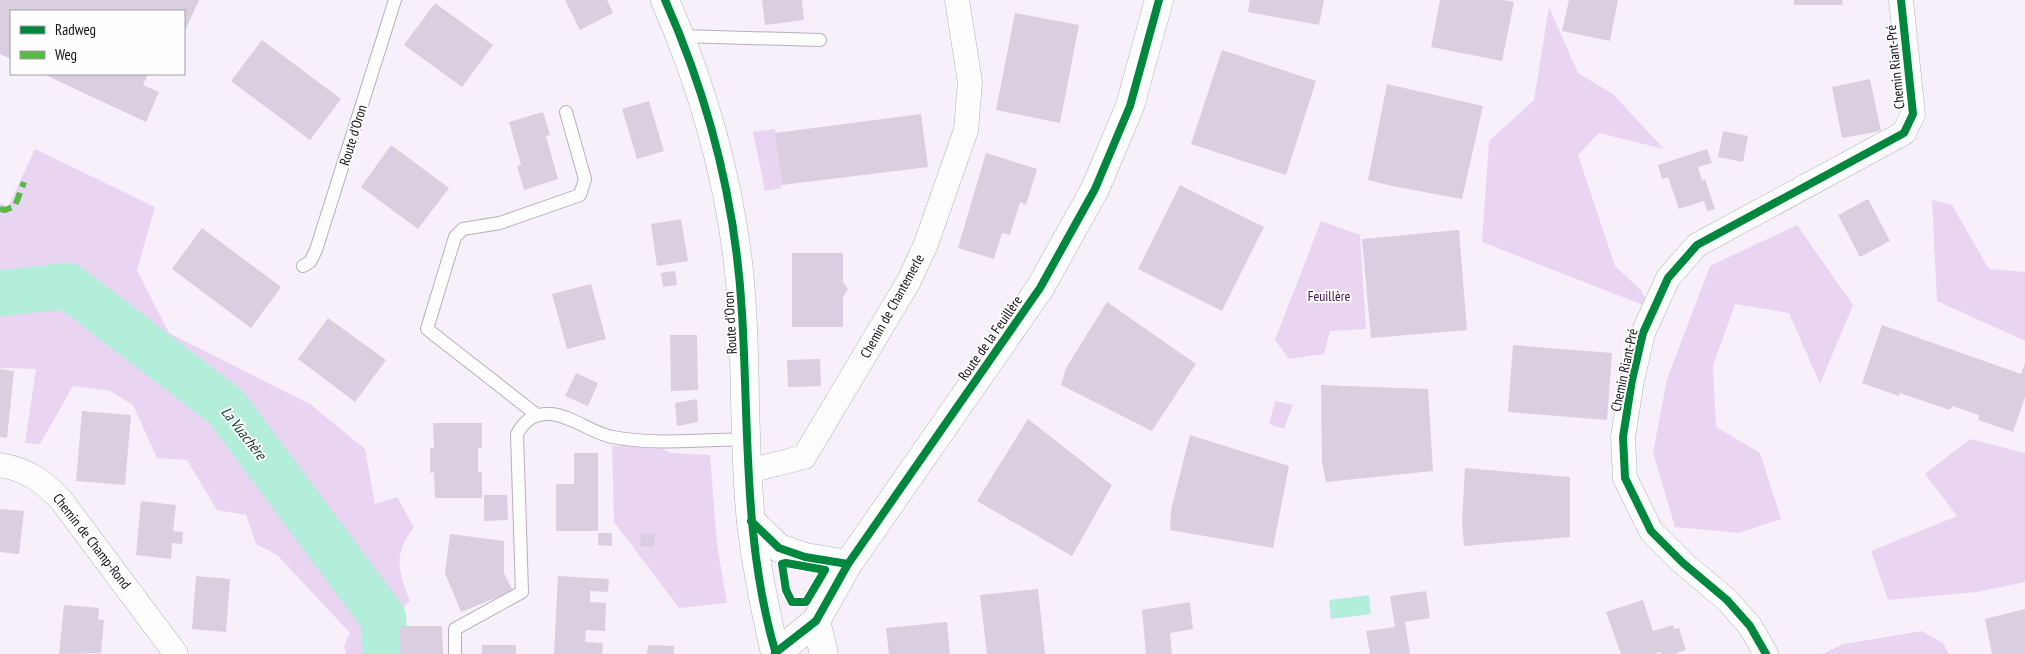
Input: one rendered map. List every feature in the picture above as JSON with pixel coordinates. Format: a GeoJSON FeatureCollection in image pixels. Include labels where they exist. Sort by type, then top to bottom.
{"type":"FeatureCollection","features":[{"type":"Feature","properties":{"kind":"main road","name":"Route d'Oron"},"geometry":{"type":"LineString","coordinates":[[665,0],[681,36],[713,134],[731,210],[742,313],[751,521],[760,585],[775,654]]}},
{"type":"Feature","properties":{"kind":"main road","name":"Route de la Feuillère"},"geometry":{"type":"LineString","coordinates":[[775,654],[816,620],[848,564],[1040,288],[1095,189],[1130,106],[1159,0]]}},
{"type":"Feature","properties":{"kind":"main road"},"geometry":{"type":"LineString","coordinates":[[751,521],[779,548],[805,557],[848,564]]}},
{"type":"Feature","properties":{"kind":"main road"},"geometry":{"type":"LineString","coordinates":[[816,620],[824,654]]}},
{"type":"Feature","properties":{"kind":"street","name":"Chemin de Chantemerle"},"geometry":{"type":"LineString","coordinates":[[749,471],[804,457],[909,281],[926,244],[966,130],[970,82],[957,0]]}},
{"type":"Feature","properties":{"kind":"street","name":"Chemin Riant-Pré"},"geometry":{"type":"LineString","coordinates":[[1766,654],[1750,626],[1728,600],[1683,563],[1651,531],[1625,478],[1623,437],[1632,380],[1643,333],[1668,278],[1697,245],[1904,133],[1913,114],[1901,0]]}},
{"type":"Feature","properties":{"kind":"street","name":"Chemin de Champ-Rond"},"geometry":{"type":"LineString","coordinates":[[0,465],[28,472],[57,495],[166,649]]}},
{"type":"Feature","properties":{"kind":"lane","name":"Route d'Oron"},"geometry":{"type":"LineString","coordinates":[[303,266],[310,262],[316,250],[395,0]]}},
{"type":"Feature","properties":{"kind":"lane"},"geometry":{"type":"LineString","coordinates":[[681,36],[820,40]]}},
{"type":"Feature","properties":{"kind":"lane"},"geometry":{"type":"LineString","coordinates":[[537,415],[427,329],[455,237],[463,229],[500,223],[580,195],[585,179],[566,112]]}},
{"type":"Feature","properties":{"kind":"lane"},"geometry":{"type":"LineString","coordinates":[[455,654],[455,629],[522,592],[517,434],[525,421],[537,415],[552,414],[611,436],[627,438],[748,439]]}},
{"type":"Feature","properties":{"kind":"green space"},"geometry":{"type":"Polygon","coordinates":[[[1549,7],[1578,73],[1613,94],[1664,149],[1599,133],[1578,155],[1615,266],[1642,291],[1648,307],[1482,242],[1489,141],[1534,100],[1549,7]]]}},
{"type":"Feature","properties":{"kind":"green space"},"geometry":{"type":"Polygon","coordinates":[[[775,129],[782,188],[765,191],[753,132],[775,129]]]}},
{"type":"Feature","properties":{"kind":"green space"},"geometry":{"type":"Polygon","coordinates":[[[35,149],[155,207],[137,270],[169,333],[310,404],[365,449],[375,504],[397,497],[414,527],[407,537],[400,554],[400,572],[410,601],[390,622],[392,654],[346,654],[344,646],[350,633],[277,555],[256,544],[246,515],[217,510],[187,460],[157,458],[133,405],[110,391],[73,386],[40,444],[25,443],[36,369],[0,368],[0,203],[8,207],[35,149]]]}},
{"type":"Feature","properties":{"kind":"green space"},"geometry":{"type":"Polygon","coordinates":[[[1932,200],[1952,205],[1989,269],[2025,272],[2025,341],[1937,301],[1932,200]]]}},
{"type":"Feature","properties":{"kind":"green space","name":"Feuillère"},"geometry":{"type":"Polygon","coordinates":[[[1321,221],[1360,235],[1366,329],[1330,331],[1324,354],[1289,359],[1275,340],[1321,221]]]}},
{"type":"Feature","properties":{"kind":"green space"},"geometry":{"type":"Polygon","coordinates":[[[1797,225],[1853,305],[1820,384],[1789,313],[1735,304],[1713,366],[1716,427],[1760,453],[1781,519],[1739,533],[1675,527],[1653,453],[1667,379],[1710,266],[1797,225]]]}},
{"type":"Feature","properties":{"kind":"green space"},"geometry":{"type":"Polygon","coordinates":[[[1275,401],[1293,405],[1284,429],[1269,424],[1275,401]]]}},
{"type":"Feature","properties":{"kind":"green space"},"geometry":{"type":"Polygon","coordinates":[[[1970,439],[2025,453],[2025,582],[1977,592],[1888,600],[1871,551],[1957,516],[1925,474],[1970,439]]]}},
{"type":"Feature","properties":{"kind":"green space"},"geometry":{"type":"Polygon","coordinates":[[[612,446],[657,446],[671,453],[710,455],[717,544],[727,603],[679,608],[614,522],[612,446]]]}},
{"type":"Feature","properties":{"kind":"green space"},"geometry":{"type":"Polygon","coordinates":[[[1922,631],[1943,643],[1949,654],[1822,654],[1844,644],[1922,631]]]}},
{"type":"Feature","properties":{"kind":"shaded area"},"geometry":{"type":"Polygon","coordinates":[[[1369,595],[1371,614],[1331,619],[1329,600],[1369,595]]]}},
{"type":"Feature","properties":{"kind":"building"},"geometry":{"type":"Polygon","coordinates":[[[0,0],[199,0],[185,31],[185,10],[10,10],[10,59],[0,54],[0,0]]]}},
{"type":"Feature","properties":{"kind":"building"},"geometry":{"type":"Polygon","coordinates":[[[565,0],[607,0],[613,13],[580,30],[565,0]]]}},
{"type":"Feature","properties":{"kind":"building"},"geometry":{"type":"Polygon","coordinates":[[[762,0],[802,0],[804,20],[765,25],[762,0]]]}},
{"type":"Feature","properties":{"kind":"building"},"geometry":{"type":"Polygon","coordinates":[[[1250,0],[1324,0],[1319,25],[1248,12],[1250,0]]]}},
{"type":"Feature","properties":{"kind":"building"},"geometry":{"type":"Polygon","coordinates":[[[1440,0],[1503,0],[1514,2],[1502,61],[1431,47],[1440,0]]]}},
{"type":"Feature","properties":{"kind":"building"},"geometry":{"type":"Polygon","coordinates":[[[1569,0],[1618,0],[1610,41],[1562,31],[1569,0]]]}},
{"type":"Feature","properties":{"kind":"building"},"geometry":{"type":"Polygon","coordinates":[[[1794,0],[1842,0],[1843,5],[1794,5],[1794,0]]]}},
{"type":"Feature","properties":{"kind":"building"},"geometry":{"type":"Polygon","coordinates":[[[435,3],[493,45],[462,87],[404,45],[435,3]]]}},
{"type":"Feature","properties":{"kind":"building"},"geometry":{"type":"Polygon","coordinates":[[[1015,13],[1079,25],[1060,123],[996,110],[1015,13]]]}},
{"type":"Feature","properties":{"kind":"building"},"geometry":{"type":"Polygon","coordinates":[[[262,40],[341,99],[310,140],[231,81],[262,40]]]}},
{"type":"Feature","properties":{"kind":"building"},"geometry":{"type":"Polygon","coordinates":[[[1222,50],[1316,81],[1286,175],[1191,144],[1222,50]]]}},
{"type":"Feature","properties":{"kind":"building"},"geometry":{"type":"Polygon","coordinates":[[[45,75],[148,75],[143,85],[159,92],[146,122],[45,75]]]}},
{"type":"Feature","properties":{"kind":"building"},"geometry":{"type":"Polygon","coordinates":[[[1870,79],[1881,131],[1842,138],[1832,87],[1870,79]]]}},
{"type":"Feature","properties":{"kind":"building"},"geometry":{"type":"Polygon","coordinates":[[[1387,84],[1483,106],[1462,199],[1368,180],[1387,84]]]}},
{"type":"Feature","properties":{"kind":"building"},"geometry":{"type":"Polygon","coordinates":[[[649,101],[664,151],[637,159],[622,109],[649,101]]]}},
{"type":"Feature","properties":{"kind":"building"},"geometry":{"type":"Polygon","coordinates":[[[543,112],[550,135],[546,136],[558,179],[524,190],[517,166],[521,165],[509,122],[543,112]]]}},
{"type":"Feature","properties":{"kind":"building"},"geometry":{"type":"Polygon","coordinates":[[[921,114],[928,167],[782,185],[775,133],[921,114]]]}},
{"type":"Feature","properties":{"kind":"building"},"geometry":{"type":"Polygon","coordinates":[[[1723,131],[1748,136],[1743,162],[1718,157],[1723,131]]]}},
{"type":"Feature","properties":{"kind":"building"},"geometry":{"type":"Polygon","coordinates":[[[391,145],[449,188],[418,229],[361,187],[391,145]]]}},
{"type":"Feature","properties":{"kind":"building"},"geometry":{"type":"Polygon","coordinates":[[[1707,149],[1712,163],[1698,167],[1702,181],[1705,179],[1715,209],[1707,211],[1704,201],[1679,209],[1668,177],[1662,179],[1658,165],[1707,149]]]}},
{"type":"Feature","properties":{"kind":"building"},"geometry":{"type":"Polygon","coordinates":[[[986,153],[1037,169],[1026,205],[1020,202],[1010,235],[1002,233],[994,259],[958,248],[986,153]]]}},
{"type":"Feature","properties":{"kind":"building"},"geometry":{"type":"Polygon","coordinates":[[[1180,185],[1264,227],[1222,311],[1138,269],[1180,185]]]}},
{"type":"Feature","properties":{"kind":"building"},"geometry":{"type":"Polygon","coordinates":[[[1868,199],[1890,241],[1860,257],[1838,215],[1868,199]]]}},
{"type":"Feature","properties":{"kind":"building"},"geometry":{"type":"Polygon","coordinates":[[[681,219],[688,261],[657,266],[651,224],[681,219]]]}},
{"type":"Feature","properties":{"kind":"building"},"geometry":{"type":"Polygon","coordinates":[[[202,228],[281,287],[251,328],[172,269],[202,228]]]}},
{"type":"Feature","properties":{"kind":"building"},"geometry":{"type":"Polygon","coordinates":[[[1459,230],[1467,330],[1371,338],[1362,239],[1459,230]]]}},
{"type":"Feature","properties":{"kind":"building"},"geometry":{"type":"Polygon","coordinates":[[[792,253],[843,253],[843,282],[848,289],[843,298],[843,327],[792,327],[792,253]]]}},
{"type":"Feature","properties":{"kind":"building"},"geometry":{"type":"Polygon","coordinates":[[[675,271],[677,285],[663,287],[661,273],[675,271]]]}},
{"type":"Feature","properties":{"kind":"building"},"geometry":{"type":"Polygon","coordinates":[[[591,284],[606,339],[567,349],[552,294],[591,284]]]}},
{"type":"Feature","properties":{"kind":"building"},"geometry":{"type":"Polygon","coordinates":[[[1107,302],[1196,364],[1152,431],[1061,385],[1066,368],[1107,302]]]}},
{"type":"Feature","properties":{"kind":"building"},"geometry":{"type":"Polygon","coordinates":[[[328,318],[386,360],[355,402],[298,359],[328,318]]]}},
{"type":"Feature","properties":{"kind":"building"},"geometry":{"type":"Polygon","coordinates":[[[1882,325],[2021,374],[2025,363],[2025,397],[2013,432],[1978,420],[1979,415],[1952,406],[1950,410],[1900,393],[1899,396],[1862,383],[1882,325]]]}},
{"type":"Feature","properties":{"kind":"building"},"geometry":{"type":"Polygon","coordinates":[[[670,335],[697,335],[698,390],[671,391],[670,335]]]}},
{"type":"Feature","properties":{"kind":"building"},"geometry":{"type":"Polygon","coordinates":[[[1513,345],[1612,353],[1607,420],[1508,412],[1513,345]]]}},
{"type":"Feature","properties":{"kind":"building"},"geometry":{"type":"Polygon","coordinates":[[[820,359],[821,386],[788,387],[787,360],[820,359]]]}},
{"type":"Feature","properties":{"kind":"building"},"geometry":{"type":"Polygon","coordinates":[[[0,369],[14,371],[7,438],[0,437],[0,369]]]}},
{"type":"Feature","properties":{"kind":"building"},"geometry":{"type":"Polygon","coordinates":[[[576,373],[598,383],[588,406],[565,396],[576,373]]]}},
{"type":"Feature","properties":{"kind":"building"},"geometry":{"type":"Polygon","coordinates":[[[1321,385],[1428,389],[1433,471],[1326,482],[1322,462],[1321,385]]]}},
{"type":"Feature","properties":{"kind":"building"},"geometry":{"type":"Polygon","coordinates":[[[697,399],[698,422],[677,426],[675,403],[697,399]]]}},
{"type":"Feature","properties":{"kind":"building"},"geometry":{"type":"Polygon","coordinates":[[[82,411],[131,415],[125,485],[76,481],[82,411]]]}},
{"type":"Feature","properties":{"kind":"building"},"geometry":{"type":"Polygon","coordinates":[[[1028,419],[1112,485],[1072,556],[977,501],[1028,419]]]}},
{"type":"Feature","properties":{"kind":"building"},"geometry":{"type":"Polygon","coordinates":[[[433,423],[482,423],[482,448],[478,448],[478,472],[482,472],[482,498],[435,498],[434,472],[430,473],[430,448],[434,448],[433,423]]]}},
{"type":"Feature","properties":{"kind":"building"},"geometry":{"type":"Polygon","coordinates":[[[1190,435],[1289,466],[1273,548],[1170,530],[1171,510],[1190,435]]]}},
{"type":"Feature","properties":{"kind":"building"},"geometry":{"type":"Polygon","coordinates":[[[574,453],[598,453],[598,531],[556,531],[556,484],[574,484],[574,453]]]}},
{"type":"Feature","properties":{"kind":"building"},"geometry":{"type":"Polygon","coordinates":[[[1465,468],[1570,477],[1570,537],[1464,546],[1462,522],[1465,468]]]}},
{"type":"Feature","properties":{"kind":"building"},"geometry":{"type":"Polygon","coordinates":[[[484,495],[507,495],[508,520],[484,521],[484,495]]]}},
{"type":"Feature","properties":{"kind":"building"},"geometry":{"type":"Polygon","coordinates":[[[141,501],[176,505],[173,531],[183,532],[182,544],[172,543],[171,559],[136,555],[141,501]]]}},
{"type":"Feature","properties":{"kind":"building"},"geometry":{"type":"Polygon","coordinates":[[[0,509],[24,511],[19,554],[0,552],[0,509]]]}},
{"type":"Feature","properties":{"kind":"building"},"geometry":{"type":"Polygon","coordinates":[[[598,533],[612,533],[612,546],[598,545],[598,533]]]}},
{"type":"Feature","properties":{"kind":"building"},"geometry":{"type":"Polygon","coordinates":[[[450,534],[504,541],[504,573],[513,591],[461,612],[445,573],[450,534]]]}},
{"type":"Feature","properties":{"kind":"building"},"geometry":{"type":"Polygon","coordinates":[[[641,534],[655,534],[654,547],[640,546],[641,534]]]}},
{"type":"Feature","properties":{"kind":"building"},"geometry":{"type":"Polygon","coordinates":[[[196,576],[230,579],[226,632],[192,629],[196,576]]]}},
{"type":"Feature","properties":{"kind":"building"},"geometry":{"type":"Polygon","coordinates":[[[558,576],[609,579],[608,592],[590,591],[590,602],[606,603],[605,631],[586,630],[585,642],[603,643],[602,654],[554,654],[558,576]]]}},
{"type":"Feature","properties":{"kind":"building"},"geometry":{"type":"Polygon","coordinates":[[[1038,589],[1045,654],[987,654],[980,595],[1038,589]]]}},
{"type":"Feature","properties":{"kind":"building"},"geometry":{"type":"Polygon","coordinates":[[[1426,591],[1430,618],[1405,622],[1410,654],[1370,654],[1366,631],[1395,627],[1390,596],[1426,591]]]}},
{"type":"Feature","properties":{"kind":"building"},"geometry":{"type":"Polygon","coordinates":[[[1643,600],[1653,631],[1673,625],[1674,629],[1679,628],[1686,650],[1674,654],[1661,654],[1661,652],[1654,654],[1621,654],[1606,612],[1643,600]]]}},
{"type":"Feature","properties":{"kind":"building"},"geometry":{"type":"Polygon","coordinates":[[[1190,602],[1193,629],[1170,633],[1172,654],[1146,654],[1142,610],[1190,602]]]}},
{"type":"Feature","properties":{"kind":"building"},"geometry":{"type":"Polygon","coordinates":[[[64,605],[99,608],[98,619],[104,620],[101,653],[59,654],[64,605]]]}},
{"type":"Feature","properties":{"kind":"building"},"geometry":{"type":"Polygon","coordinates":[[[2025,609],[2025,654],[1992,654],[1985,619],[2025,609]]]}},
{"type":"Feature","properties":{"kind":"building"},"geometry":{"type":"Polygon","coordinates":[[[947,622],[950,654],[889,654],[886,628],[947,622]]]}},
{"type":"Feature","properties":{"kind":"building"},"geometry":{"type":"Polygon","coordinates":[[[399,626],[442,626],[443,654],[400,654],[399,626]]]}},
{"type":"Feature","properties":{"kind":"building"},"geometry":{"type":"Polygon","coordinates":[[[482,645],[516,645],[516,654],[482,654],[482,645]]]}},
{"type":"Feature","properties":{"kind":"building"},"geometry":{"type":"Polygon","coordinates":[[[648,645],[674,646],[674,654],[647,654],[648,645]]]}},
{"type":"Feature","properties":{"kind":"waterway","name":"La Vuachère"},"geometry":{"type":"LineString","coordinates":[[0,293],[68,286],[226,407],[383,618],[386,654]]}},
{"type":"Feature","properties":{"kind":"marked path"},"geometry":{"type":"LineString","coordinates":[[0,209],[5,210],[15,206],[24,182]]}},
{"type":"Feature","properties":{"kind":"cycle path"},"geometry":{"type":"LineString","coordinates":[[665,0],[681,37],[707,114],[718,153],[734,232],[742,313],[749,485],[753,528],[765,612],[776,654]]}},
{"type":"Feature","properties":{"kind":"cycle path"},"geometry":{"type":"LineString","coordinates":[[775,653],[816,621],[848,564],[1040,288],[1095,189],[1130,106],[1159,0]]}},
{"type":"Feature","properties":{"kind":"cycle path"},"geometry":{"type":"LineString","coordinates":[[1766,654],[1750,626],[1727,600],[1683,563],[1651,531],[1625,478],[1623,437],[1632,380],[1643,333],[1668,278],[1697,245],[1904,133],[1913,114],[1901,0]]}},
{"type":"Feature","properties":{"kind":"cycle path"},"geometry":{"type":"LineString","coordinates":[[751,521],[779,548],[805,557],[848,564]]}},
{"type":"Feature","properties":{"kind":"cycle path"},"geometry":{"type":"LineString","coordinates":[[786,563],[825,570],[806,602],[792,602],[786,590],[782,564],[786,563]]}}]}
